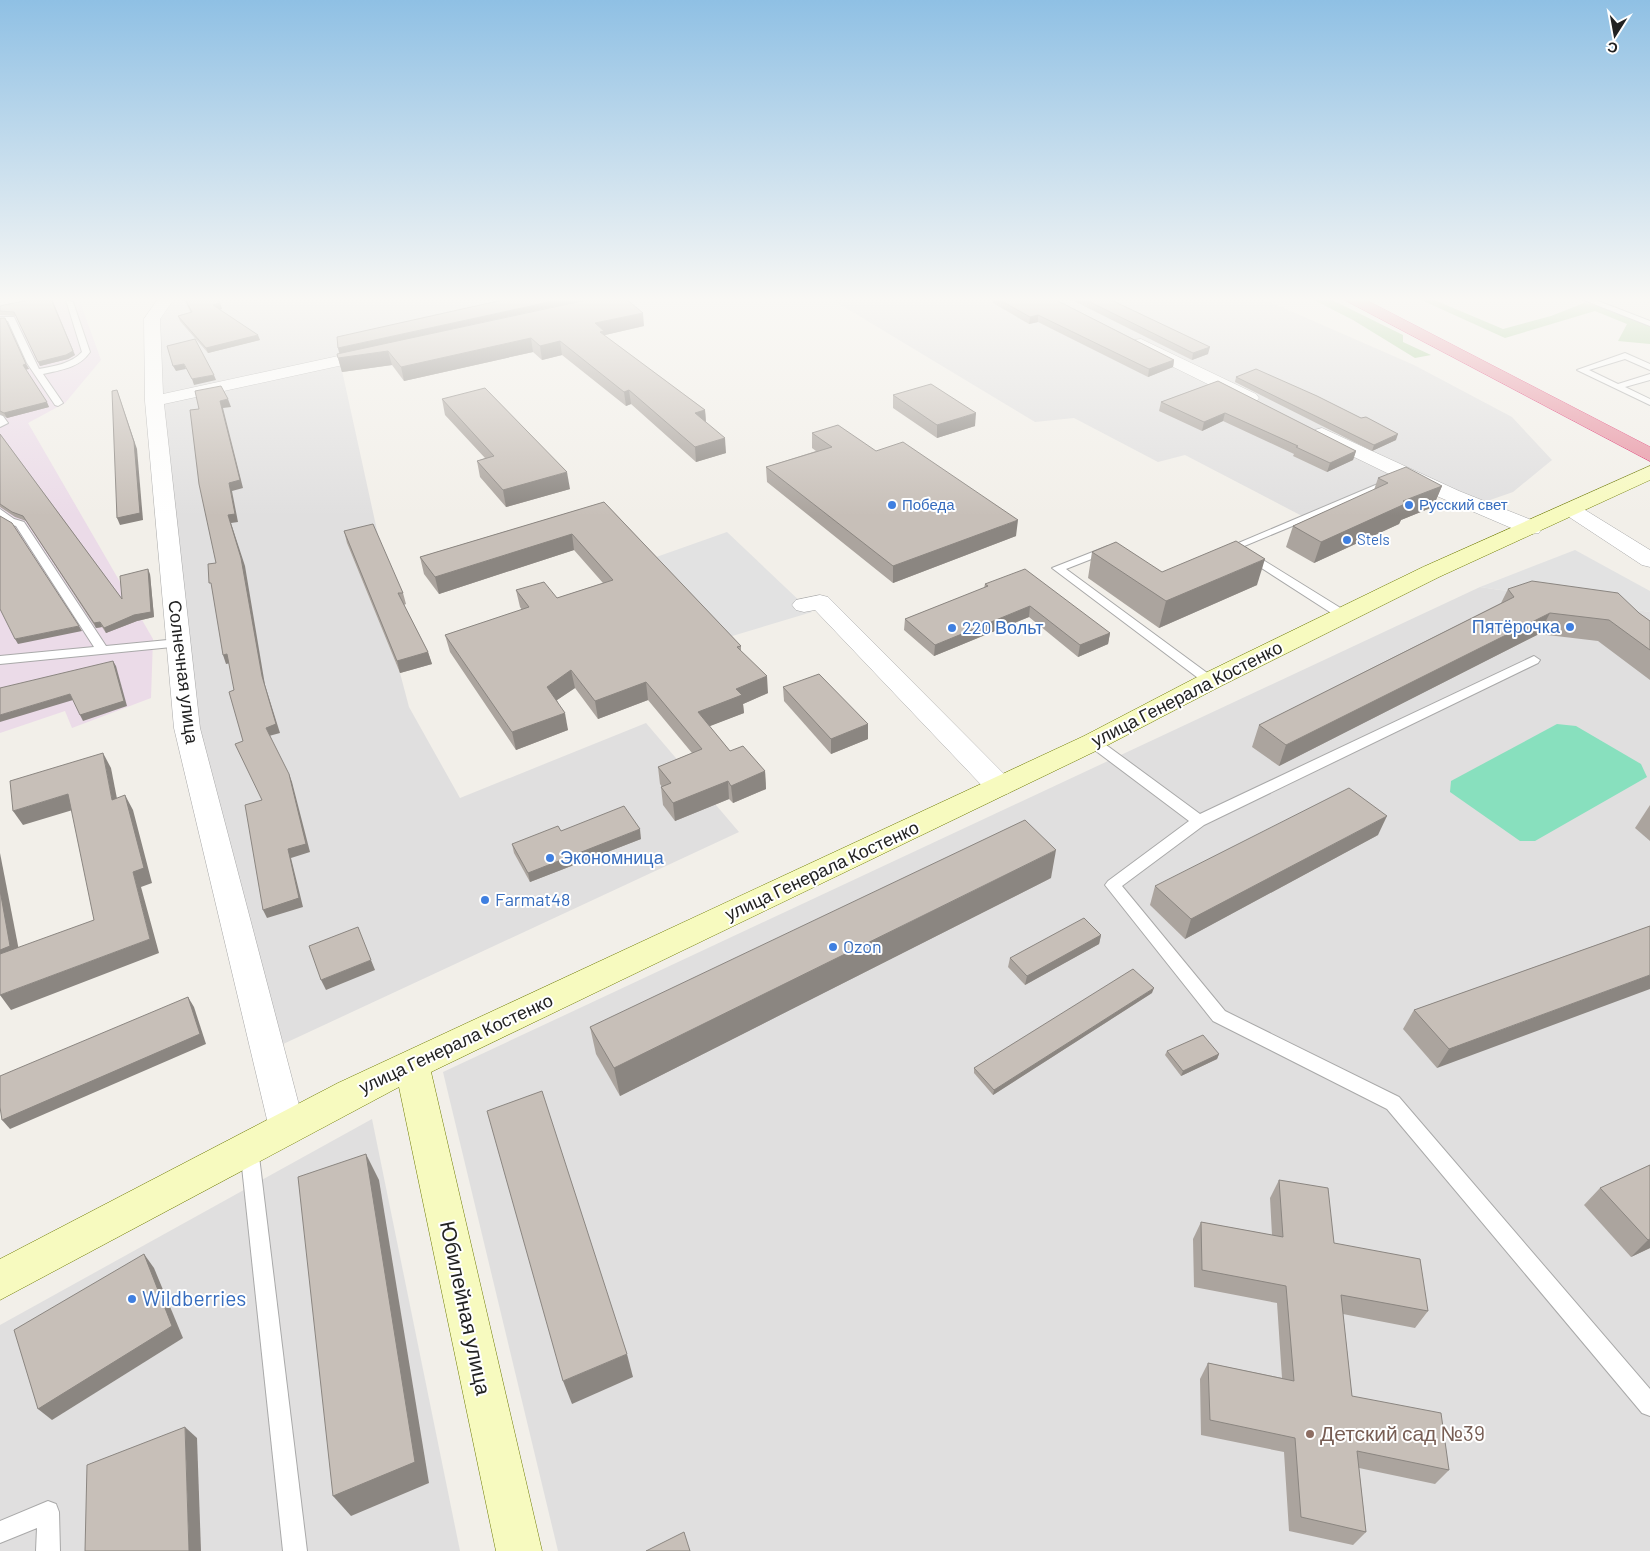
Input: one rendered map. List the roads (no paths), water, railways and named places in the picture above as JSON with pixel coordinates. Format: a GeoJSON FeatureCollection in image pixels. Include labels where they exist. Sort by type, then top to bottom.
{"type":"FeatureCollection","features":[{"type":"Feature","properties":{"kind":"highway"},"geometry":{"type":"LineString","coordinates":[[1492,371],[1650,455]]}},
{"type":"Feature","properties":{"kind":"main road","name":"улица Генерала Костенко"},"geometry":{"type":"LineString","coordinates":[[0,1280],[350,1094],[1092,742],[1210,680],[1343,615],[1650,472]]}},
{"type":"Feature","properties":{"kind":"main road","name":"Юбилейная улица"},"geometry":{"type":"LineString","coordinates":[[412,1066],[519,1551]]}},
{"type":"Feature","properties":{"kind":"street","name":"Солнечная улица"},"geometry":{"type":"LineString","coordinates":[[153,371],[154,401],[187,728],[287,1128]]}},
{"type":"Feature","properties":{"kind":"street"},"geometry":{"type":"LineString","coordinates":[[154,401],[291,371]]}},
{"type":"Feature","properties":{"kind":"street"},"geometry":{"type":"LineString","coordinates":[[1196,371],[1264,405]]}},
{"type":"Feature","properties":{"kind":"street"},"geometry":{"type":"LineString","coordinates":[[1308,427],[1404,476],[1473,506],[1531,528]]}},
{"type":"Feature","properties":{"kind":"street"},"geometry":{"type":"LineString","coordinates":[[1570,509],[1650,560]]}},
{"type":"Feature","properties":{"kind":"street"},"geometry":{"type":"LineString","coordinates":[[804,606],[820,602],[999,786]]}},
{"type":"Feature","properties":{"kind":"lane"},"geometry":{"type":"LineString","coordinates":[[1584,371],[1650,402]]}},
{"type":"Feature","properties":{"kind":"lane"},"geometry":{"type":"LineString","coordinates":[[38,372],[58,403]]}},
{"type":"Feature","properties":{"kind":"lane"},"geometry":{"type":"LineString","coordinates":[[1616,387],[1650,377]]}},
{"type":"Feature","properties":{"kind":"lane"},"geometry":{"type":"LineString","coordinates":[[0,418],[3,423],[0,424]]}},
{"type":"Feature","properties":{"kind":"lane"},"geometry":{"type":"LineString","coordinates":[[1343,615],[1229,549],[1404,476]]}},
{"type":"Feature","properties":{"kind":"lane"},"geometry":{"type":"LineString","coordinates":[[0,512],[10,521],[20,524],[102,650]]}},
{"type":"Feature","properties":{"kind":"lane"},"geometry":{"type":"LineString","coordinates":[[1122,552],[1114,547],[1058,568],[1210,680]]}},
{"type":"Feature","properties":{"kind":"lane"},"geometry":{"type":"LineString","coordinates":[[2,656],[178,643]]}},
{"type":"Feature","properties":{"kind":"lane"},"geometry":{"type":"LineString","coordinates":[[1534,660],[1199,822],[1113,885],[1219,1016],[1393,1103],[1650,1405]]}},
{"type":"Feature","properties":{"kind":"lane"},"geometry":{"type":"LineString","coordinates":[[1092,742],[1199,822]]}},
{"type":"Feature","properties":{"kind":"lane"},"geometry":{"type":"LineString","coordinates":[[249,1148],[295,1551]]}},
{"type":"Feature","properties":{"kind":"lane"},"geometry":{"type":"LineString","coordinates":[[0,1532],[48,1512],[48,1551]]}},
{"type":"Feature","properties":{"kind":"place","name":"Победа"},"geometry":{"type":"Point","coordinates":[892,505]}},
{"type":"Feature","properties":{"kind":"place","name":"Русский свет"},"geometry":{"type":"Point","coordinates":[1409,505]}},
{"type":"Feature","properties":{"kind":"place","name":"Stels"},"geometry":{"type":"Point","coordinates":[1347,540]}},
{"type":"Feature","properties":{"kind":"place","name":"Пятёрочка"},"geometry":{"type":"Point","coordinates":[1570,627]}},
{"type":"Feature","properties":{"kind":"place","name":"220 Вольт"},"geometry":{"type":"Point","coordinates":[952,628]}},
{"type":"Feature","properties":{"kind":"place","name":"Экономница"},"geometry":{"type":"Point","coordinates":[550,858]}},
{"type":"Feature","properties":{"kind":"place","name":"Farmat48"},"geometry":{"type":"Point","coordinates":[485,900]}},
{"type":"Feature","properties":{"kind":"place","name":"Ozon"},"geometry":{"type":"Point","coordinates":[833,947]}},
{"type":"Feature","properties":{"kind":"place","name":"Wildberries"},"geometry":{"type":"Point","coordinates":[132,1299]}},
{"type":"Feature","properties":{"kind":"place","name":"Детский сад №39"},"geometry":{"type":"Point","coordinates":[1310,1434]}}]}
